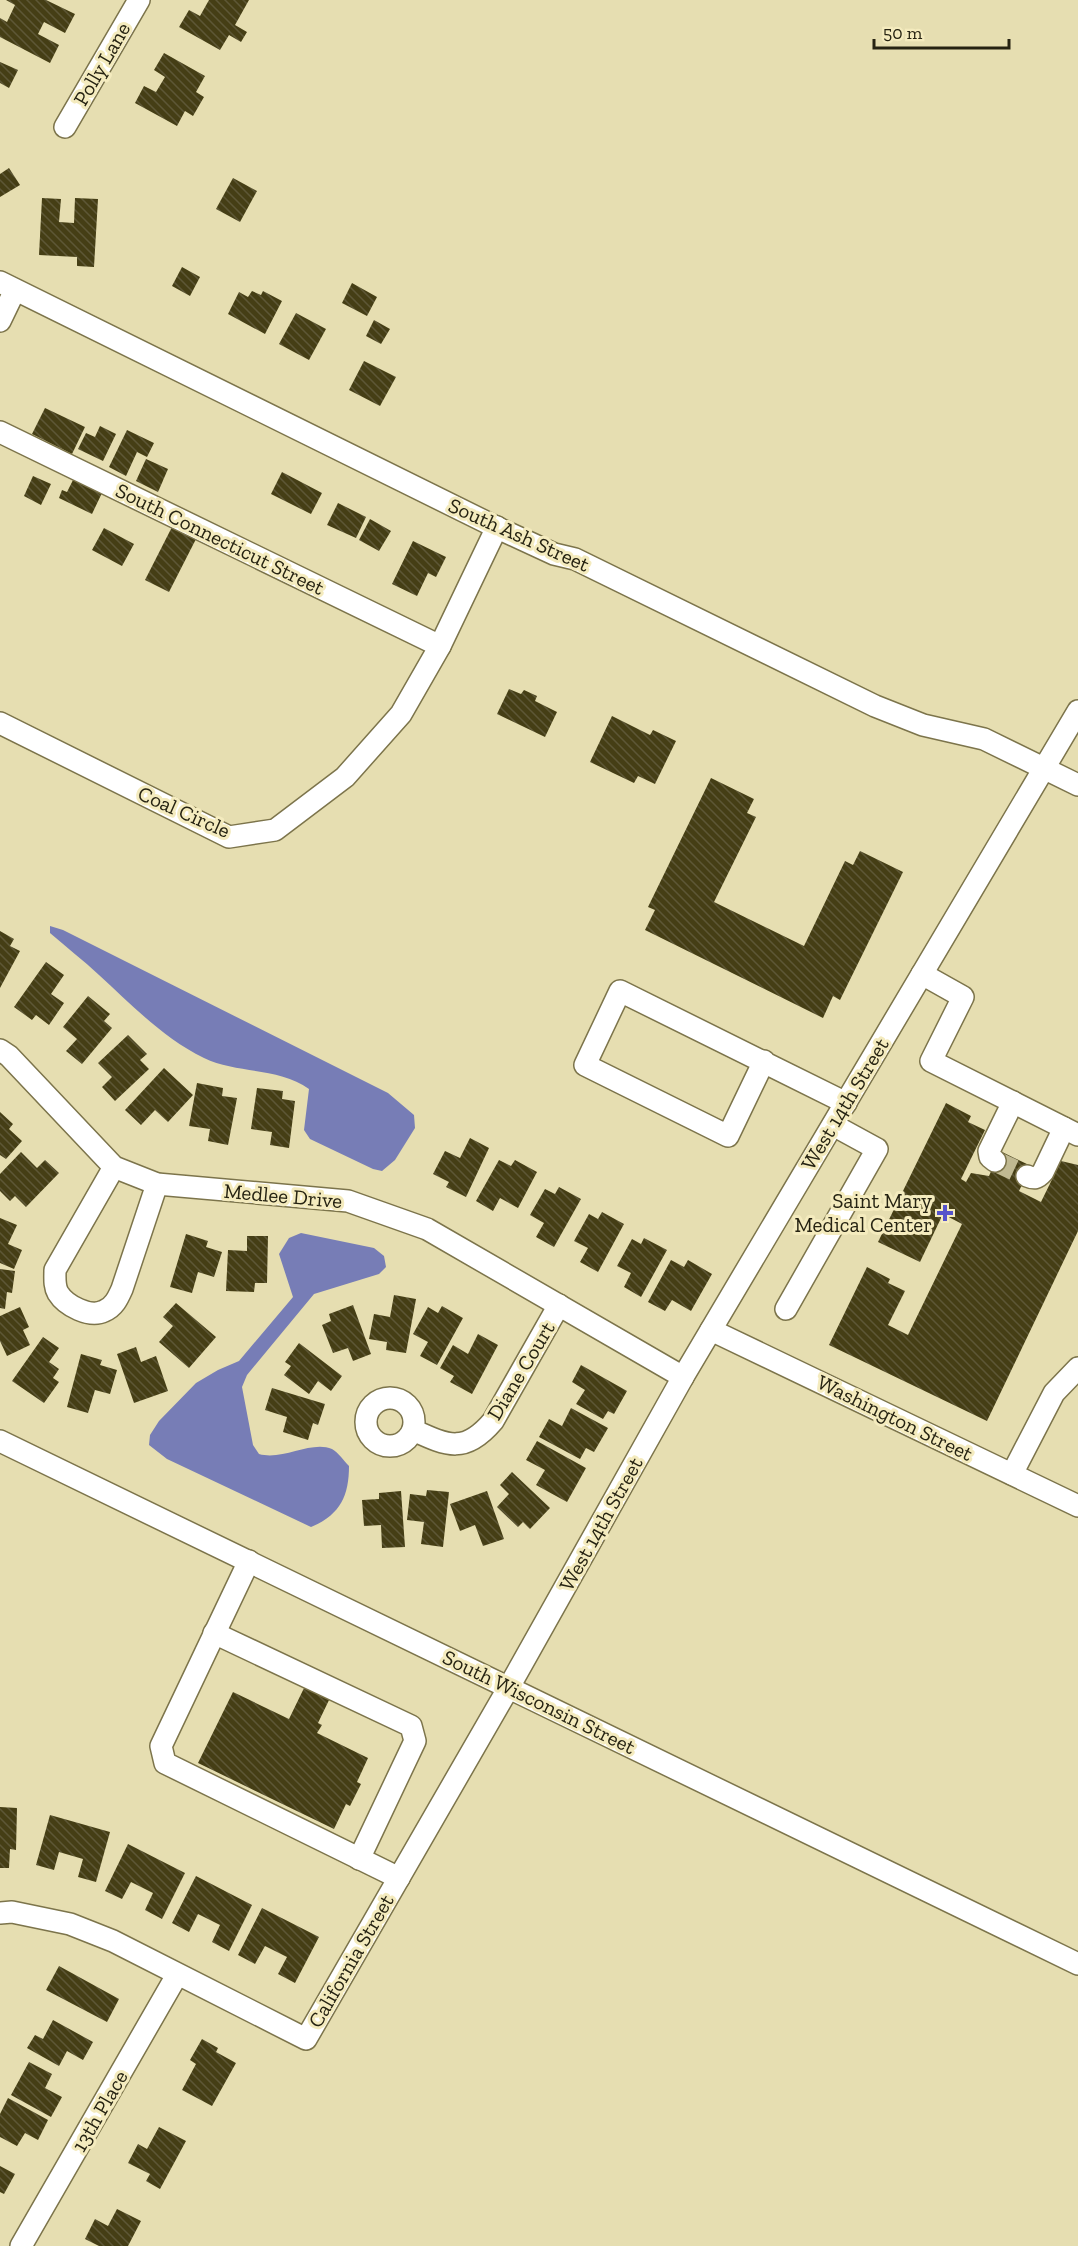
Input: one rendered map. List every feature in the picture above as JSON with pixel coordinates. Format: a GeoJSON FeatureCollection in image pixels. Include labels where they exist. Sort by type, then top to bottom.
{"type":"FeatureCollection","features":[{"type":"Feature","properties":{"kind":"street","name":"Polly Lane"},"geometry":{"type":"LineString","coordinates":[[65,127],[140,0]]}},
{"type":"Feature","properties":{"kind":"street"},"geometry":{"type":"LineString","coordinates":[[0,321],[7,286]]}},
{"type":"Feature","properties":{"kind":"street","name":"South Ash Street"},"geometry":{"type":"LineString","coordinates":[[7,286],[497,527],[554,554],[575,559],[875,706],[923,725],[984,739],[1078,785]]}},
{"type":"Feature","properties":{"kind":"street","name":"South Connecticut Street"},"geometry":{"type":"LineString","coordinates":[[0,432],[440,645]]}},
{"type":"Feature","properties":{"kind":"street","name":"Coal Circle"},"geometry":{"type":"LineString","coordinates":[[0,723],[230,837],[275,831],[345,777],[401,714],[440,645],[497,527]]}},
{"type":"Feature","properties":{"kind":"street","name":"West 14th Street"},"geometry":{"type":"LineString","coordinates":[[509,1687],[711,1330],[1078,711]]}},
{"type":"Feature","properties":{"kind":"street"},"geometry":{"type":"LineString","coordinates":[[922,974],[963,997],[931,1061],[1071,1131],[1038,1178],[1033,1179],[1027,1176]]}},
{"type":"Feature","properties":{"kind":"street"},"geometry":{"type":"LineString","coordinates":[[764,1061],[728,1136],[585,1065],[620,991],[764,1061],[846,1103]]}},
{"type":"Feature","properties":{"kind":"street","name":"Medlee Drive"},"geometry":{"type":"LineString","coordinates":[[0,1050],[114,1167],[157,1184],[348,1201],[427,1229],[684,1377]]}},
{"type":"Feature","properties":{"kind":"street"},"geometry":{"type":"LineString","coordinates":[[995,1161],[989,1151],[1013,1102]]}},
{"type":"Feature","properties":{"kind":"street"},"geometry":{"type":"LineString","coordinates":[[786,1309],[877,1149],[833,1125]]}},
{"type":"Feature","properties":{"kind":"street"},"geometry":{"type":"LineString","coordinates":[[114,1167],[55,1270],[54,1282],[59,1294],[72,1306],[86,1312],[104,1312],[115,1302],[122,1289],[157,1184]]}},
{"type":"Feature","properties":{"kind":"street","name":"Diane Court"},"geometry":{"type":"LineString","coordinates":[[413,1430],[445,1444],[460,1444],[480,1436],[493,1421],[559,1305]]}},
{"type":"Feature","properties":{"kind":"street","name":"Washington Street"},"geometry":{"type":"LineString","coordinates":[[711,1330],[1078,1506]]}},
{"type":"Feature","properties":{"kind":"street"},"geometry":{"type":"LineString","coordinates":[[1012,1474],[1054,1393],[1078,1368]]}},
{"type":"Feature","properties":{"kind":"street","name":"South Wisconsin Street"},"geometry":{"type":"LineString","coordinates":[[0,1441],[1078,1964]]}},
{"type":"Feature","properties":{"kind":"street"},"geometry":{"type":"LineString","coordinates":[[249,1561],[161,1746],[165,1763],[399,1878]]}},
{"type":"Feature","properties":{"kind":"street"},"geometry":{"type":"LineString","coordinates":[[214,1633],[411,1726],[415,1741],[359,1859]]}},
{"type":"Feature","properties":{"kind":"street","name":"California Street"},"geometry":{"type":"LineString","coordinates":[[0,1913],[12,1912],[70,1924],[113,1941],[306,2039],[509,1687]]}},
{"type":"Feature","properties":{"kind":"street","name":"13th Place"},"geometry":{"type":"LineString","coordinates":[[21,2246],[177,1975]]}},
{"type":"Feature","properties":{"kind":"water"},"geometry":{"type":"Polygon","coordinates":[[[50,926],[63,930],[388,1093],[414,1115],[415,1128],[395,1160],[382,1171],[373,1169],[310,1139],[304,1130],[309,1089],[285,1077],[217,1063],[189,1050],[148,1020],[50,933],[50,926]]]}},
{"type":"Feature","properties":{"kind":"water"},"geometry":{"type":"Polygon","coordinates":[[[301,1233],[374,1248],[384,1256],[386,1267],[379,1274],[314,1294],[247,1375],[242,1387],[253,1445],[259,1454],[278,1455],[306,1448],[324,1447],[334,1450],[349,1466],[349,1477],[341,1503],[329,1517],[311,1527],[167,1459],[149,1445],[150,1435],[159,1421],[196,1383],[239,1361],[293,1297],[279,1254],[289,1238],[301,1233]]]}},
{"type":"Feature","properties":{"kind":"building"},"geometry":{"type":"Polygon","coordinates":[[[6,0],[46,0],[75,14],[65,33],[44,22],[38,34],[59,45],[50,63],[0,37],[0,18],[7,22],[15,5],[6,0]]]}},
{"type":"Feature","properties":{"kind":"building"},"geometry":{"type":"Polygon","coordinates":[[[209,0],[249,0],[235,25],[247,32],[241,42],[229,35],[220,50],[179,27],[189,10],[200,16],[209,0]]]}},
{"type":"Feature","properties":{"kind":"building"},"geometry":{"type":"Polygon","coordinates":[[[164,53],[205,76],[196,92],[204,97],[193,116],[185,111],[177,126],[135,103],[144,86],[156,92],[165,77],[154,70],[164,53]]]}},
{"type":"Feature","properties":{"kind":"building"},"geometry":{"type":"Polygon","coordinates":[[[0,62],[18,70],[9,88],[0,83],[0,62]]]}},
{"type":"Feature","properties":{"kind":"building"},"geometry":{"type":"Polygon","coordinates":[[[9,168],[20,185],[0,197],[0,174],[9,168]]]}},
{"type":"Feature","properties":{"kind":"building"},"geometry":{"type":"Polygon","coordinates":[[[233,178],[257,191],[240,222],[216,209],[233,178]]]}},
{"type":"Feature","properties":{"kind":"building"},"geometry":{"type":"Polygon","coordinates":[[[42,198],[61,199],[59,222],[74,223],[75,198],[98,199],[94,267],[77,266],[77,257],[39,255],[42,198]]]}},
{"type":"Feature","properties":{"kind":"building"},"geometry":{"type":"Polygon","coordinates":[[[182,267],[200,277],[190,296],[172,286],[182,267]]]}},
{"type":"Feature","properties":{"kind":"building"},"geometry":{"type":"Polygon","coordinates":[[[352,283],[377,297],[367,316],[342,303],[352,283]]]}},
{"type":"Feature","properties":{"kind":"building"},"geometry":{"type":"Polygon","coordinates":[[[252,291],[261,295],[263,291],[282,301],[265,334],[228,314],[239,292],[248,297],[252,291]]]}},
{"type":"Feature","properties":{"kind":"building"},"geometry":{"type":"Polygon","coordinates":[[[296,313],[326,329],[309,360],[279,344],[296,313]]]}},
{"type":"Feature","properties":{"kind":"building"},"geometry":{"type":"Polygon","coordinates":[[[374,320],[390,329],[381,344],[366,336],[374,320]]]}},
{"type":"Feature","properties":{"kind":"building"},"geometry":{"type":"Polygon","coordinates":[[[364,361],[396,377],[380,406],[349,390],[364,361]]]}},
{"type":"Feature","properties":{"kind":"building"},"geometry":{"type":"Polygon","coordinates":[[[45,408],[85,427],[72,454],[32,434],[45,408]]]}},
{"type":"Feature","properties":{"kind":"building"},"geometry":{"type":"Polygon","coordinates":[[[100,426],[116,434],[103,461],[78,449],[86,433],[95,437],[100,426]]]}},
{"type":"Feature","properties":{"kind":"building"},"geometry":{"type":"Polygon","coordinates":[[[127,430],[154,443],[147,457],[137,452],[126,476],[109,467],[127,430]]]}},
{"type":"Feature","properties":{"kind":"building"},"geometry":{"type":"Polygon","coordinates":[[[146,459],[168,469],[158,492],[136,481],[146,459]]]}},
{"type":"Feature","properties":{"kind":"building"},"geometry":{"type":"Polygon","coordinates":[[[282,472],[322,493],[311,514],[271,494],[282,472]]]}},
{"type":"Feature","properties":{"kind":"building"},"geometry":{"type":"Polygon","coordinates":[[[33,476],[51,484],[41,505],[24,496],[33,476]]]}},
{"type":"Feature","properties":{"kind":"building"},"geometry":{"type":"Polygon","coordinates":[[[73,480],[102,493],[92,514],[59,498],[62,490],[67,492],[73,480]]]}},
{"type":"Feature","properties":{"kind":"building"},"geometry":{"type":"Polygon","coordinates":[[[338,503],[366,517],[356,538],[327,525],[338,503]]]}},
{"type":"Feature","properties":{"kind":"building"},"geometry":{"type":"Polygon","coordinates":[[[370,519],[391,531],[379,551],[359,540],[370,519]]]}},
{"type":"Feature","properties":{"kind":"building"},"geometry":{"type":"Polygon","coordinates":[[[172,527],[196,539],[169,592],[145,580],[172,527]]]}},
{"type":"Feature","properties":{"kind":"building"},"geometry":{"type":"Polygon","coordinates":[[[104,528],[134,544],[122,566],[92,550],[104,528]]]}},
{"type":"Feature","properties":{"kind":"building"},"geometry":{"type":"Polygon","coordinates":[[[413,541],[446,557],[436,577],[428,573],[417,596],[392,584],[413,541]]]}},
{"type":"Feature","properties":{"kind":"building"},"geometry":{"type":"Polygon","coordinates":[[[509,689],[521,694],[524,690],[537,696],[535,701],[557,712],[545,737],[497,714],[509,689]]]}},
{"type":"Feature","properties":{"kind":"building"},"geometry":{"type":"Polygon","coordinates":[[[612,716],[650,735],[653,730],[676,741],[655,784],[638,776],[634,783],[590,762],[612,716]]]}},
{"type":"Feature","properties":{"kind":"building"},"geometry":{"type":"Polygon","coordinates":[[[711,778],[754,799],[747,813],[756,817],[714,902],[804,946],[845,861],[853,865],[860,851],[903,872],[840,1000],[833,996],[823,1018],[645,930],[655,910],[648,907],[711,778]]]}},
{"type":"Feature","properties":{"kind":"building"},"geometry":{"type":"Polygon","coordinates":[[[0,931],[14,939],[10,946],[20,951],[0,988],[0,931]]]}},
{"type":"Feature","properties":{"kind":"building"},"geometry":{"type":"Polygon","coordinates":[[[46,962],[64,975],[51,994],[64,1003],[49,1025],[36,1015],[32,1020],[14,1007],[46,962]]]}},
{"type":"Feature","properties":{"kind":"building"},"geometry":{"type":"Polygon","coordinates":[[[88,996],[110,1014],[104,1021],[112,1028],[82,1064],[66,1051],[77,1039],[63,1027],[88,996]]]}},
{"type":"Feature","properties":{"kind":"building"},"geometry":{"type":"Polygon","coordinates":[[[128,1035],[147,1054],[140,1060],[149,1069],[115,1101],[102,1087],[112,1077],[98,1063],[128,1035]]]}},
{"type":"Feature","properties":{"kind":"building"},"geometry":{"type":"Polygon","coordinates":[[[164,1068],[193,1095],[168,1122],[155,1110],[141,1125],[125,1110],[164,1068]]]}},
{"type":"Feature","properties":{"kind":"building"},"geometry":{"type":"Polygon","coordinates":[[[197,1083],[223,1088],[222,1096],[237,1098],[228,1145],[208,1141],[210,1129],[189,1126],[197,1083]]]}},
{"type":"Feature","properties":{"kind":"building"},"geometry":{"type":"Polygon","coordinates":[[[257,1088],[283,1091],[282,1099],[295,1101],[289,1148],[270,1145],[272,1132],[251,1129],[257,1088]]]}},
{"type":"Feature","properties":{"kind":"building"},"geometry":{"type":"Polygon","coordinates":[[[946,1103],[971,1116],[968,1122],[985,1130],[961,1179],[966,1182],[971,1173],[989,1176],[1000,1151],[1031,1166],[1019,1191],[1041,1202],[1061,1161],[1078,1165],[1078,1231],[987,1421],[829,1345],[867,1267],[890,1279],[888,1283],[905,1291],[888,1325],[908,1335],[962,1224],[943,1214],[920,1262],[878,1242],[946,1103]]]}},
{"type":"Feature","properties":{"kind":"building"},"geometry":{"type":"Polygon","coordinates":[[[0,1112],[13,1124],[9,1129],[22,1141],[6,1159],[0,1155],[0,1112]]]}},
{"type":"Feature","properties":{"kind":"building"},"geometry":{"type":"Polygon","coordinates":[[[470,1138],[489,1148],[466,1197],[446,1187],[449,1182],[433,1174],[445,1151],[460,1158],[470,1138]]]}},
{"type":"Feature","properties":{"kind":"building"},"geometry":{"type":"Polygon","coordinates":[[[21,1152],[37,1168],[45,1160],[59,1173],[26,1207],[15,1196],[10,1201],[0,1191],[0,1174],[21,1152]]]}},
{"type":"Feature","properties":{"kind":"building"},"geometry":{"type":"Polygon","coordinates":[[[499,1160],[511,1166],[515,1160],[537,1172],[518,1208],[500,1198],[493,1211],[476,1201],[499,1160]]]}},
{"type":"Feature","properties":{"kind":"building"},"geometry":{"type":"Polygon","coordinates":[[[559,1187],[581,1199],[554,1247],[536,1237],[544,1223],[530,1215],[545,1189],[555,1194],[559,1187]]]}},
{"type":"Feature","properties":{"kind":"building"},"geometry":{"type":"Polygon","coordinates":[[[602,1212],[624,1224],[598,1272],[580,1262],[588,1248],[574,1241],[589,1214],[598,1219],[602,1212]]]}},
{"type":"Feature","properties":{"kind":"building"},"geometry":{"type":"Polygon","coordinates":[[[0,1218],[17,1225],[8,1244],[22,1250],[14,1269],[0,1263],[0,1218]]]}},
{"type":"Feature","properties":{"kind":"building"},"geometry":{"type":"Polygon","coordinates":[[[186,1234],[208,1241],[206,1247],[222,1252],[214,1277],[198,1272],[192,1293],[170,1287],[186,1234]]]}},
{"type":"Feature","properties":{"kind":"building"},"geometry":{"type":"Polygon","coordinates":[[[247,1236],[268,1236],[267,1283],[255,1283],[254,1292],[226,1291],[228,1250],[247,1251],[247,1236]]]}},
{"type":"Feature","properties":{"kind":"building"},"geometry":{"type":"Polygon","coordinates":[[[644,1238],[667,1250],[641,1297],[624,1287],[631,1273],[617,1266],[632,1239],[641,1244],[644,1238]]]}},
{"type":"Feature","properties":{"kind":"building"},"geometry":{"type":"Polygon","coordinates":[[[671,1260],[684,1267],[688,1260],[712,1274],[691,1311],[672,1300],[665,1311],[648,1302],[671,1260]]]}},
{"type":"Feature","properties":{"kind":"building"},"geometry":{"type":"Polygon","coordinates":[[[0,1269],[15,1271],[12,1293],[7,1292],[5,1309],[0,1308],[0,1269]]]}},
{"type":"Feature","properties":{"kind":"building"},"geometry":{"type":"Polygon","coordinates":[[[394,1295],[416,1299],[406,1353],[386,1350],[387,1342],[369,1339],[374,1314],[390,1317],[394,1295]]]}},
{"type":"Feature","properties":{"kind":"building"},"geometry":{"type":"Polygon","coordinates":[[[176,1303],[216,1337],[189,1368],[159,1342],[173,1326],[163,1317],[176,1303]]]}},
{"type":"Feature","properties":{"kind":"building"},"geometry":{"type":"Polygon","coordinates":[[[353,1305],[371,1354],[353,1361],[348,1348],[333,1353],[322,1325],[331,1321],[329,1314],[353,1305]]]}},
{"type":"Feature","properties":{"kind":"building"},"geometry":{"type":"Polygon","coordinates":[[[442,1306],[463,1318],[437,1365],[420,1356],[428,1342],[413,1334],[428,1307],[438,1313],[442,1306]]]}},
{"type":"Feature","properties":{"kind":"building"},"geometry":{"type":"Polygon","coordinates":[[[20,1307],[29,1327],[23,1330],[30,1345],[7,1356],[0,1341],[0,1316],[20,1307]]]}},
{"type":"Feature","properties":{"kind":"building"},"geometry":{"type":"Polygon","coordinates":[[[478,1334],[498,1345],[472,1394],[450,1382],[454,1376],[440,1368],[453,1345],[468,1354],[478,1334]]]}},
{"type":"Feature","properties":{"kind":"building"},"geometry":{"type":"Polygon","coordinates":[[[43,1337],[59,1348],[49,1362],[59,1369],[53,1378],[59,1382],[44,1403],[12,1381],[43,1337]]]}},
{"type":"Feature","properties":{"kind":"building"},"geometry":{"type":"Polygon","coordinates":[[[299,1343],[342,1376],[331,1391],[318,1381],[309,1394],[284,1375],[291,1366],[285,1362],[299,1343]]]}},
{"type":"Feature","properties":{"kind":"building"},"geometry":{"type":"Polygon","coordinates":[[[136,1347],[141,1362],[156,1356],[168,1391],[134,1403],[117,1354],[136,1347]]]}},
{"type":"Feature","properties":{"kind":"building"},"geometry":{"type":"Polygon","coordinates":[[[81,1354],[102,1360],[100,1365],[117,1370],[110,1394],[95,1390],[88,1413],[67,1407],[81,1354]]]}},
{"type":"Feature","properties":{"kind":"building"},"geometry":{"type":"Polygon","coordinates":[[[581,1365],[627,1391],[614,1414],[608,1411],[603,1419],[576,1404],[585,1390],[572,1382],[581,1365]]]}},
{"type":"Feature","properties":{"kind":"building"},"geometry":{"type":"Polygon","coordinates":[[[272,1388],[325,1404],[318,1425],[313,1423],[308,1440],[283,1432],[287,1417],[265,1410],[272,1388]]]}},
{"type":"Feature","properties":{"kind":"building"},"geometry":{"type":"Polygon","coordinates":[[[571,1408],[608,1428],[594,1452],[586,1448],[580,1459],[539,1437],[549,1419],[562,1426],[571,1408]]]}},
{"type":"Feature","properties":{"kind":"building"},"geometry":{"type":"Polygon","coordinates":[[[537,1441],[586,1468],[567,1502],[536,1485],[545,1470],[526,1460],[537,1441]]]}},
{"type":"Feature","properties":{"kind":"building"},"geometry":{"type":"Polygon","coordinates":[[[512,1472],[550,1508],[530,1529],[523,1522],[518,1527],[497,1507],[509,1494],[500,1485],[512,1472]]]}},
{"type":"Feature","properties":{"kind":"building"},"geometry":{"type":"Polygon","coordinates":[[[427,1490],[449,1492],[443,1547],[421,1544],[424,1522],[407,1520],[410,1494],[426,1496],[427,1490]]]}},
{"type":"Feature","properties":{"kind":"building"},"geometry":{"type":"Polygon","coordinates":[[[401,1491],[405,1547],[382,1548],[381,1525],[364,1526],[362,1500],[379,1499],[379,1493],[401,1491]]]}},
{"type":"Feature","properties":{"kind":"building"},"geometry":{"type":"Polygon","coordinates":[[[487,1491],[504,1539],[483,1546],[475,1525],[460,1531],[450,1504],[487,1491]]]}},
{"type":"Feature","properties":{"kind":"building"},"geometry":{"type":"Polygon","coordinates":[[[305,1686],[330,1698],[318,1723],[322,1725],[317,1733],[368,1758],[357,1782],[361,1784],[350,1806],[346,1804],[334,1829],[198,1763],[233,1692],[289,1719],[305,1686]]]}},
{"type":"Feature","properties":{"kind":"building"},"geometry":{"type":"Polygon","coordinates":[[[0,1807],[17,1808],[16,1850],[10,1849],[9,1868],[0,1868],[0,1807]]]}},
{"type":"Feature","properties":{"kind":"building"},"geometry":{"type":"Polygon","coordinates":[[[50,1815],[110,1832],[96,1882],[78,1877],[83,1859],[59,1852],[54,1870],[36,1865],[50,1815]]]}},
{"type":"Feature","properties":{"kind":"building"},"geometry":{"type":"Polygon","coordinates":[[[128,1844],[185,1873],[162,1919],[145,1910],[153,1893],[131,1882],[122,1899],[105,1891],[128,1844]]]}},
{"type":"Feature","properties":{"kind":"building"},"geometry":{"type":"Polygon","coordinates":[[[196,1876],[252,1905],[229,1951],[212,1942],[220,1925],[198,1914],[189,1932],[172,1923],[196,1876]]]}},
{"type":"Feature","properties":{"kind":"building"},"geometry":{"type":"Polygon","coordinates":[[[262,1908],[319,1937],[295,1983],[278,1974],[287,1957],[265,1946],[255,1964],[238,1955],[262,1908]]]}},
{"type":"Feature","properties":{"kind":"building"},"geometry":{"type":"Polygon","coordinates":[[[59,1966],[119,1999],[107,2022],[46,1990],[59,1966]]]}},
{"type":"Feature","properties":{"kind":"building"},"geometry":{"type":"Polygon","coordinates":[[[53,2020],[93,2042],[83,2060],[67,2051],[59,2066],[27,2048],[35,2035],[43,2039],[53,2020]]]}},
{"type":"Feature","properties":{"kind":"building"},"geometry":{"type":"Polygon","coordinates":[[[202,2039],[218,2048],[216,2052],[236,2063],[212,2106],[182,2090],[196,2064],[190,2060],[202,2039]]]}},
{"type":"Feature","properties":{"kind":"building"},"geometry":{"type":"Polygon","coordinates":[[[29,2062],[52,2074],[45,2088],[62,2097],[51,2117],[11,2095],[29,2062]]]}},
{"type":"Feature","properties":{"kind":"building"},"geometry":{"type":"Polygon","coordinates":[[[8,2098],[48,2120],[38,2140],[25,2133],[17,2146],[0,2137],[0,2114],[8,2098]]]}},
{"type":"Feature","properties":{"kind":"building"},"geometry":{"type":"Polygon","coordinates":[[[159,2127],[186,2141],[160,2189],[146,2181],[150,2174],[128,2163],[138,2144],[147,2149],[159,2127]]]}},
{"type":"Feature","properties":{"kind":"building"},"geometry":{"type":"Polygon","coordinates":[[[0,2166],[15,2174],[4,2194],[0,2192],[0,2166]]]}},
{"type":"Feature","properties":{"kind":"building"},"geometry":{"type":"Polygon","coordinates":[[[117,2209],[141,2221],[128,2246],[99,2246],[85,2239],[95,2219],[108,2226],[117,2209]]]}},
{"type":"Feature","properties":{"kind":"tunnel"},"geometry":{"type":"LineString","coordinates":[[995,1161],[1027,1176]]}},
{"type":"Feature","properties":{"kind":"place","name":"Saint Mary Medical Center"},"geometry":{"type":"Point","coordinates":[945,1213]}}]}
